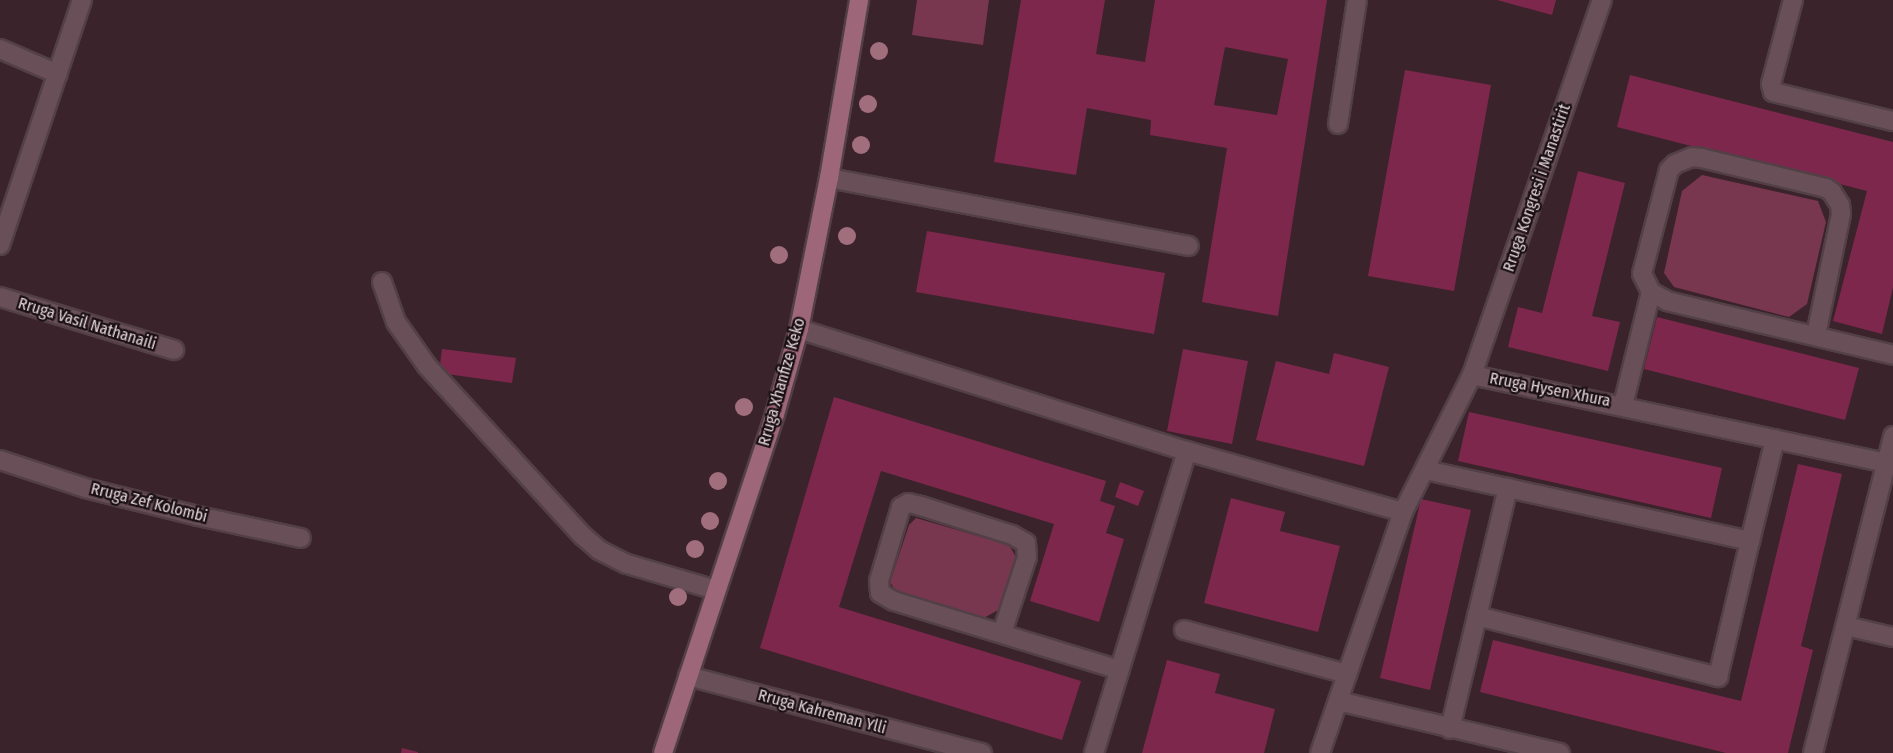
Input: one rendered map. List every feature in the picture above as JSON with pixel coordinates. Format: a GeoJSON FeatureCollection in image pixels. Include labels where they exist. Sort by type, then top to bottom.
{"type":"FeatureCollection","features":[{"type":"Feature","properties":{"kind":"main road","name":"Rruga Xhanfize Keko"},"geometry":{"type":"LineString","coordinates":[[663,753],[775,414],[799,329],[829,178],[859,0]]}},
{"type":"Feature","properties":{"kind":"street"},"geometry":{"type":"LineString","coordinates":[[0,245],[82,0]]}},
{"type":"Feature","properties":{"kind":"street"},"geometry":{"type":"LineString","coordinates":[[1338,124],[1357,0]]}},
{"type":"Feature","properties":{"kind":"street","name":"Rruga Kongresi i Manastirit"},"geometry":{"type":"LineString","coordinates":[[1472,375],[1602,0]]}},
{"type":"Feature","properties":{"kind":"street"},"geometry":{"type":"LineString","coordinates":[[1792,0],[1771,84],[1773,92],[1893,121]]}},
{"type":"Feature","properties":{"kind":"street"},"geometry":{"type":"LineString","coordinates":[[0,49],[58,74]]}},
{"type":"Feature","properties":{"kind":"street"},"geometry":{"type":"LineString","coordinates":[[1816,335],[1840,214],[1837,198],[1826,188],[1702,158],[1692,157],[1675,164],[1669,170],[1642,274],[1651,292],[1667,301],[1893,355]]}},
{"type":"Feature","properties":{"kind":"street"},"geometry":{"type":"LineString","coordinates":[[829,178],[1189,246]]}},
{"type":"Feature","properties":{"kind":"street"},"geometry":{"type":"LineString","coordinates":[[382,282],[396,322],[427,366],[583,536],[599,550],[627,564],[716,590]]}},
{"type":"Feature","properties":{"kind":"street"},"geometry":{"type":"LineString","coordinates":[[1623,405],[1651,292]]}},
{"type":"Feature","properties":{"kind":"street","name":"Rruga Vasil Nathanaili"},"geometry":{"type":"LineString","coordinates":[[0,297],[174,350]]}},
{"type":"Feature","properties":{"kind":"street"},"geometry":{"type":"LineString","coordinates":[[799,329],[1187,451],[1403,512]]}},
{"type":"Feature","properties":{"kind":"street","name":"Rruga Hysen Xhura"},"geometry":{"type":"LineString","coordinates":[[1320,753],[1403,512],[1472,375],[1623,405],[1886,463]]}},
{"type":"Feature","properties":{"kind":"street"},"geometry":{"type":"LineString","coordinates":[[1813,753],[1893,436]]}},
{"type":"Feature","properties":{"kind":"street"},"geometry":{"type":"LineString","coordinates":[[1477,616],[1718,677],[1775,439]]}},
{"type":"Feature","properties":{"kind":"street"},"geometry":{"type":"LineString","coordinates":[[1094,753],[1187,451]]}},
{"type":"Feature","properties":{"kind":"street","name":"Rruga Zef Kolombi"},"geometry":{"type":"LineString","coordinates":[[0,460],[85,488],[301,538]]}},
{"type":"Feature","properties":{"kind":"street"},"geometry":{"type":"LineString","coordinates":[[1425,470],[1750,542]]}},
{"type":"Feature","properties":{"kind":"street"},"geometry":{"type":"LineString","coordinates":[[1449,729],[1508,488]]}},
{"type":"Feature","properties":{"kind":"street"},"geometry":{"type":"LineString","coordinates":[[1002,633],[1027,557],[1026,543],[1012,535],[921,506],[908,503],[901,507],[879,581],[880,593],[894,601],[1120,670]]}},
{"type":"Feature","properties":{"kind":"street"},"geometry":{"type":"LineString","coordinates":[[1846,626],[1893,637]]}},
{"type":"Feature","properties":{"kind":"street"},"geometry":{"type":"LineString","coordinates":[[1184,630],[1347,674]]}},
{"type":"Feature","properties":{"kind":"street","name":"Rruga Kahreman Ylli"},"geometry":{"type":"LineString","coordinates":[[688,676],[955,749],[980,753]]}},
{"type":"Feature","properties":{"kind":"street"},"geometry":{"type":"LineString","coordinates":[[1338,701],[1449,729],[1560,753]]}},
{"type":"Feature","properties":{"kind":"shaded area"},"geometry":{"type":"Polygon","coordinates":[[[917,0],[989,0],[983,45],[912,35],[917,0]]]}},
{"type":"Feature","properties":{"kind":"shaded area"},"geometry":{"type":"Polygon","coordinates":[[[1702,175],[1818,201],[1826,222],[1807,304],[1789,317],[1674,287],[1664,273],[1682,191],[1702,175]]]}},
{"type":"Feature","properties":{"kind":"shaded area"},"geometry":{"type":"Polygon","coordinates":[[[916,518],[1009,545],[1016,557],[998,610],[984,618],[897,593],[890,582],[909,525],[916,518]]]}},
{"type":"Feature","properties":{"kind":"building"},"geometry":{"type":"Polygon","coordinates":[[[1021,0],[1105,0],[1096,54],[1145,62],[1155,0],[1327,0],[1278,316],[1202,302],[1227,148],[1150,135],[1151,120],[1087,108],[1076,175],[994,162],[1021,0]],[[1225,47],[1214,105],[1277,115],[1288,59],[1225,47]]]}},
{"type":"Feature","properties":{"kind":"building"},"geometry":{"type":"Polygon","coordinates":[[[1497,0],[1556,0],[1552,15],[1497,0]]]}},
{"type":"Feature","properties":{"kind":"building"},"geometry":{"type":"Polygon","coordinates":[[[1405,70],[1491,85],[1454,291],[1368,276],[1405,70]]]}},
{"type":"Feature","properties":{"kind":"building"},"geometry":{"type":"Polygon","coordinates":[[[1630,75],[1893,142],[1893,287],[1882,334],[1833,321],[1867,191],[1617,127],[1630,75]]]}},
{"type":"Feature","properties":{"kind":"building"},"geometry":{"type":"Polygon","coordinates":[[[1578,171],[1625,183],[1592,316],[1620,322],[1608,371],[1508,347],[1518,307],[1542,313],[1578,171]]]}},
{"type":"Feature","properties":{"kind":"building"},"geometry":{"type":"Polygon","coordinates":[[[927,231],[1165,273],[1154,334],[916,292],[927,231]]]}},
{"type":"Feature","properties":{"kind":"building"},"geometry":{"type":"Polygon","coordinates":[[[1657,317],[1859,368],[1845,420],[1644,369],[1657,317]]]}},
{"type":"Feature","properties":{"kind":"building"},"geometry":{"type":"Polygon","coordinates":[[[442,349],[516,358],[512,383],[439,373],[442,349]]]}},
{"type":"Feature","properties":{"kind":"building"},"geometry":{"type":"Polygon","coordinates":[[[1183,349],[1248,361],[1232,444],[1167,431],[1183,349]]]}},
{"type":"Feature","properties":{"kind":"building"},"geometry":{"type":"Polygon","coordinates":[[[1334,353],[1389,367],[1364,466],[1256,440],[1276,361],[1329,374],[1334,353]]]}},
{"type":"Feature","properties":{"kind":"building"},"geometry":{"type":"Polygon","coordinates":[[[834,397],[1106,481],[1100,501],[1115,506],[1106,533],[1124,539],[1099,622],[1030,601],[1054,524],[881,471],[839,607],[1081,681],[1062,740],[760,648],[834,397]]]}},
{"type":"Feature","properties":{"kind":"building"},"geometry":{"type":"Polygon","coordinates":[[[1469,412],[1722,468],[1711,518],[1458,461],[1469,412]]]}},
{"type":"Feature","properties":{"kind":"building"},"geometry":{"type":"Polygon","coordinates":[[[1798,464],[1842,474],[1801,646],[1813,650],[1788,753],[1726,753],[1480,692],[1493,640],[1741,701],[1798,464]]]}},
{"type":"Feature","properties":{"kind":"building"},"geometry":{"type":"Polygon","coordinates":[[[1120,482],[1144,491],[1138,506],[1115,497],[1120,482]]]}},
{"type":"Feature","properties":{"kind":"building"},"geometry":{"type":"Polygon","coordinates":[[[1231,498],[1285,512],[1280,531],[1340,546],[1318,632],[1204,603],[1231,498]]]}},
{"type":"Feature","properties":{"kind":"building"},"geometry":{"type":"Polygon","coordinates":[[[1421,499],[1471,510],[1430,690],[1380,678],[1421,499]]]}},
{"type":"Feature","properties":{"kind":"building"},"geometry":{"type":"Polygon","coordinates":[[[1167,660],[1220,674],[1215,693],[1275,709],[1264,753],[1142,753],[1167,660]]]}},
{"type":"Feature","properties":{"kind":"building"},"geometry":{"type":"Polygon","coordinates":[[[402,748],[418,752],[418,753],[401,753],[402,748]]]}}]}
